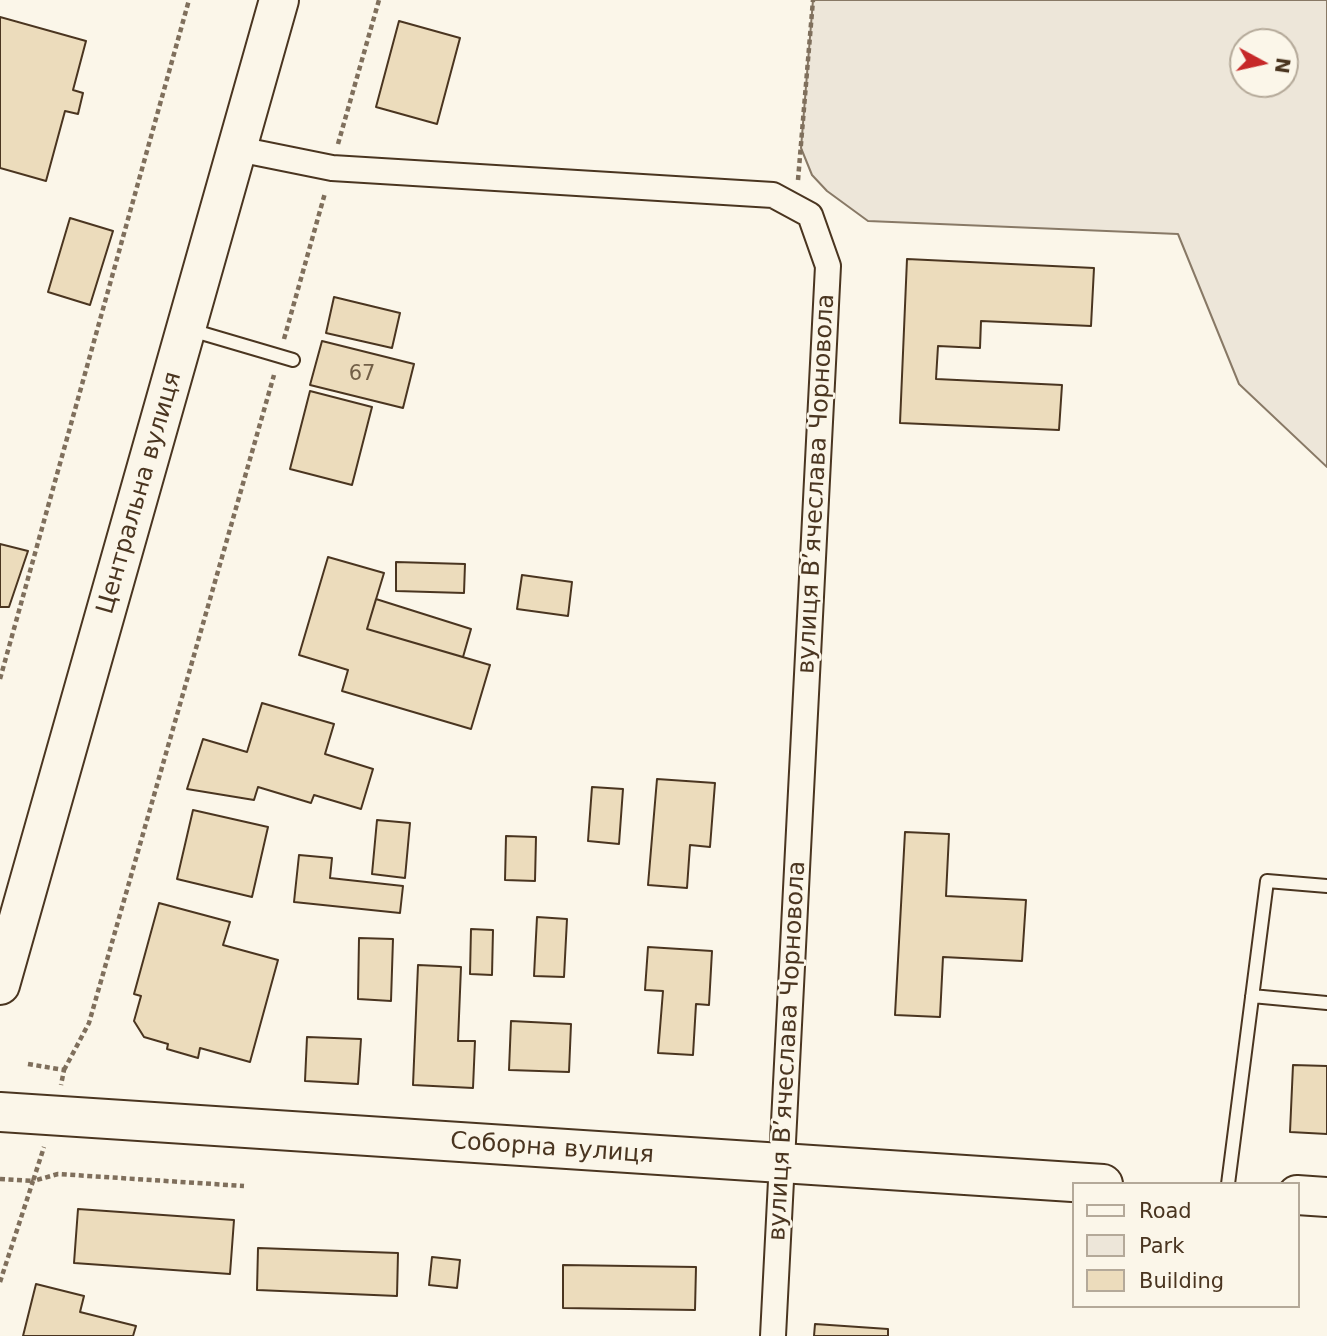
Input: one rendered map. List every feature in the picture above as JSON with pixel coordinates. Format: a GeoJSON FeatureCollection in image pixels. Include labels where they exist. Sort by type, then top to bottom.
{"type":"FeatureCollection","features":[{"type":"Feature","properties":{"kind":"main road","name":"Центральна вулиця"},"geometry":{"type":"LineString","coordinates":[[0,985],[279,0]]}},
{"type":"Feature","properties":{"kind":"main road","name":"Соборна вулиця"},"geometry":{"type":"LineString","coordinates":[[0,1112],[1072,1182]]}},
{"type":"Feature","properties":{"kind":"main road"},"geometry":{"type":"LineString","coordinates":[[1299,1195],[1327,1197]]}},
{"type":"Feature","properties":{"kind":"street"},"geometry":{"type":"LineString","coordinates":[[238,149],[332,169],[773,195],[796,207]]}},
{"type":"Feature","properties":{"kind":"street","name":"вулиця Вʼячеслава Чорновола"},"geometry":{"type":"LineString","coordinates":[[773,1336],[828,266],[810,215],[796,207]]}},
{"type":"Feature","properties":{"kind":"lane"},"geometry":{"type":"LineString","coordinates":[[187,329],[293,360]]}},
{"type":"Feature","properties":{"kind":"lane"},"geometry":{"type":"LineString","coordinates":[[1228,1182],[1267,881],[1327,886]]}},
{"type":"Feature","properties":{"kind":"lane"},"geometry":{"type":"LineString","coordinates":[[1252,996],[1327,1003]]}},
{"type":"Feature","properties":{"kind":"path"},"geometry":{"type":"LineString","coordinates":[[0,679],[189,0]]}},
{"type":"Feature","properties":{"kind":"path"},"geometry":{"type":"LineString","coordinates":[[61,1088],[64,1070],[89,1023],[379,0]]}},
{"type":"Feature","properties":{"kind":"path"},"geometry":{"type":"LineString","coordinates":[[796,207],[813,0]]}},
{"type":"Feature","properties":{"kind":"path"},"geometry":{"type":"LineString","coordinates":[[28,1064],[64,1070]]}},
{"type":"Feature","properties":{"kind":"path"},"geometry":{"type":"LineString","coordinates":[[0,1282],[46,1141]]}},
{"type":"Feature","properties":{"kind":"path"},"geometry":{"type":"LineString","coordinates":[[0,1179],[33,1181],[58,1174],[244,1186]]}},
{"type":"Feature","properties":{"kind":"green space"},"geometry":{"type":"Polygon","coordinates":[[[813,0],[1327,0],[1327,467],[1239,384],[1178,234],[868,221],[827,191],[812,175],[801,148],[813,0]]]}},
{"type":"Feature","properties":{"kind":"building"},"geometry":{"type":"Polygon","coordinates":[[[0,17],[86,41],[73,90],[83,93],[78,114],[65,111],[46,181],[0,168],[0,17]]]}},
{"type":"Feature","properties":{"kind":"building"},"geometry":{"type":"Polygon","coordinates":[[[399,21],[460,38],[437,124],[376,107],[399,21]]]}},
{"type":"Feature","properties":{"kind":"building"},"geometry":{"type":"Polygon","coordinates":[[[70,218],[113,231],[90,305],[48,292],[70,218]]]}},
{"type":"Feature","properties":{"kind":"building"},"geometry":{"type":"Polygon","coordinates":[[[907,259],[1094,268],[1091,326],[981,321],[980,348],[938,346],[936,379],[1062,385],[1059,430],[900,423],[907,259]]]}},
{"type":"Feature","properties":{"kind":"building"},"geometry":{"type":"Polygon","coordinates":[[[334,297],[400,313],[392,348],[326,333],[334,297]]]}},
{"type":"Feature","properties":{"kind":"building"},"geometry":{"type":"Polygon","coordinates":[[[322,341],[414,364],[403,408],[310,385],[322,341]]]}},
{"type":"Feature","properties":{"kind":"building"},"geometry":{"type":"Polygon","coordinates":[[[310,391],[372,407],[352,485],[290,469],[310,391]]]}},
{"type":"Feature","properties":{"kind":"building"},"geometry":{"type":"Polygon","coordinates":[[[0,544],[28,551],[9,607],[0,607],[0,544]]]}},
{"type":"Feature","properties":{"kind":"building"},"geometry":{"type":"Polygon","coordinates":[[[328,557],[384,573],[367,629],[490,665],[471,729],[342,691],[348,670],[299,655],[328,557]]]}},
{"type":"Feature","properties":{"kind":"building"},"geometry":{"type":"Polygon","coordinates":[[[396,562],[465,564],[464,593],[396,591],[396,562]]]}},
{"type":"Feature","properties":{"kind":"building"},"geometry":{"type":"Polygon","coordinates":[[[522,575],[572,582],[568,616],[517,609],[522,575]]]}},
{"type":"Feature","properties":{"kind":"building"},"geometry":{"type":"Polygon","coordinates":[[[376,599],[471,629],[463,657],[367,629],[376,599]]]}},
{"type":"Feature","properties":{"kind":"building"},"geometry":{"type":"Polygon","coordinates":[[[262,703],[334,724],[325,754],[373,769],[361,809],[314,795],[311,803],[258,787],[254,800],[187,789],[203,739],[247,752],[262,703]]]}},
{"type":"Feature","properties":{"kind":"building"},"geometry":{"type":"Polygon","coordinates":[[[657,779],[715,783],[710,847],[690,845],[687,888],[648,885],[657,779]]]}},
{"type":"Feature","properties":{"kind":"building"},"geometry":{"type":"Polygon","coordinates":[[[592,787],[623,789],[619,844],[588,841],[592,787]]]}},
{"type":"Feature","properties":{"kind":"building"},"geometry":{"type":"Polygon","coordinates":[[[193,810],[268,827],[252,897],[177,879],[193,810]]]}},
{"type":"Feature","properties":{"kind":"building"},"geometry":{"type":"Polygon","coordinates":[[[377,820],[410,823],[405,878],[372,874],[377,820]]]}},
{"type":"Feature","properties":{"kind":"building"},"geometry":{"type":"Polygon","coordinates":[[[905,832],[949,834],[946,896],[1026,900],[1022,961],[943,957],[940,1017],[895,1015],[905,832]]]}},
{"type":"Feature","properties":{"kind":"building"},"geometry":{"type":"Polygon","coordinates":[[[506,836],[536,837],[535,881],[505,880],[506,836]]]}},
{"type":"Feature","properties":{"kind":"building"},"geometry":{"type":"Polygon","coordinates":[[[299,855],[332,858],[330,878],[403,886],[400,913],[294,902],[299,855]]]}},
{"type":"Feature","properties":{"kind":"building"},"geometry":{"type":"Polygon","coordinates":[[[159,903],[230,922],[223,945],[278,960],[250,1062],[200,1048],[198,1058],[167,1049],[168,1044],[144,1037],[134,1021],[141,996],[134,994],[159,903]]]}},
{"type":"Feature","properties":{"kind":"building"},"geometry":{"type":"Polygon","coordinates":[[[537,917],[567,919],[564,977],[534,976],[537,917]]]}},
{"type":"Feature","properties":{"kind":"building"},"geometry":{"type":"Polygon","coordinates":[[[471,929],[493,930],[492,975],[470,974],[471,929]]]}},
{"type":"Feature","properties":{"kind":"building"},"geometry":{"type":"Polygon","coordinates":[[[359,938],[393,939],[391,1001],[358,999],[359,938]]]}},
{"type":"Feature","properties":{"kind":"building"},"geometry":{"type":"Polygon","coordinates":[[[648,947],[712,951],[709,1005],[696,1004],[693,1055],[658,1053],[663,991],[645,990],[648,947]]]}},
{"type":"Feature","properties":{"kind":"building"},"geometry":{"type":"Polygon","coordinates":[[[418,965],[461,967],[458,1041],[475,1041],[473,1088],[413,1085],[418,965]]]}},
{"type":"Feature","properties":{"kind":"building"},"geometry":{"type":"Polygon","coordinates":[[[511,1021],[571,1024],[569,1072],[509,1070],[511,1021]]]}},
{"type":"Feature","properties":{"kind":"building"},"geometry":{"type":"Polygon","coordinates":[[[307,1037],[361,1039],[358,1084],[305,1081],[307,1037]]]}},
{"type":"Feature","properties":{"kind":"building"},"geometry":{"type":"Polygon","coordinates":[[[1293,1065],[1327,1066],[1327,1134],[1290,1132],[1293,1065]]]}},
{"type":"Feature","properties":{"kind":"building"},"geometry":{"type":"Polygon","coordinates":[[[78,1209],[234,1220],[230,1274],[74,1263],[78,1209]]]}},
{"type":"Feature","properties":{"kind":"building"},"geometry":{"type":"Polygon","coordinates":[[[258,1248],[398,1253],[397,1296],[257,1290],[258,1248]]]}},
{"type":"Feature","properties":{"kind":"building"},"geometry":{"type":"Polygon","coordinates":[[[432,1257],[460,1260],[457,1288],[429,1285],[432,1257]]]}},
{"type":"Feature","properties":{"kind":"building"},"geometry":{"type":"Polygon","coordinates":[[[563,1265],[696,1267],[695,1310],[563,1308],[563,1265]]]}},
{"type":"Feature","properties":{"kind":"building"},"geometry":{"type":"Polygon","coordinates":[[[36,1284],[84,1296],[80,1312],[136,1326],[133,1336],[23,1336],[36,1284]]]}},
{"type":"Feature","properties":{"kind":"building"},"geometry":{"type":"Polygon","coordinates":[[[815,1324],[888,1329],[888,1336],[814,1336],[815,1324]]]}}]}
